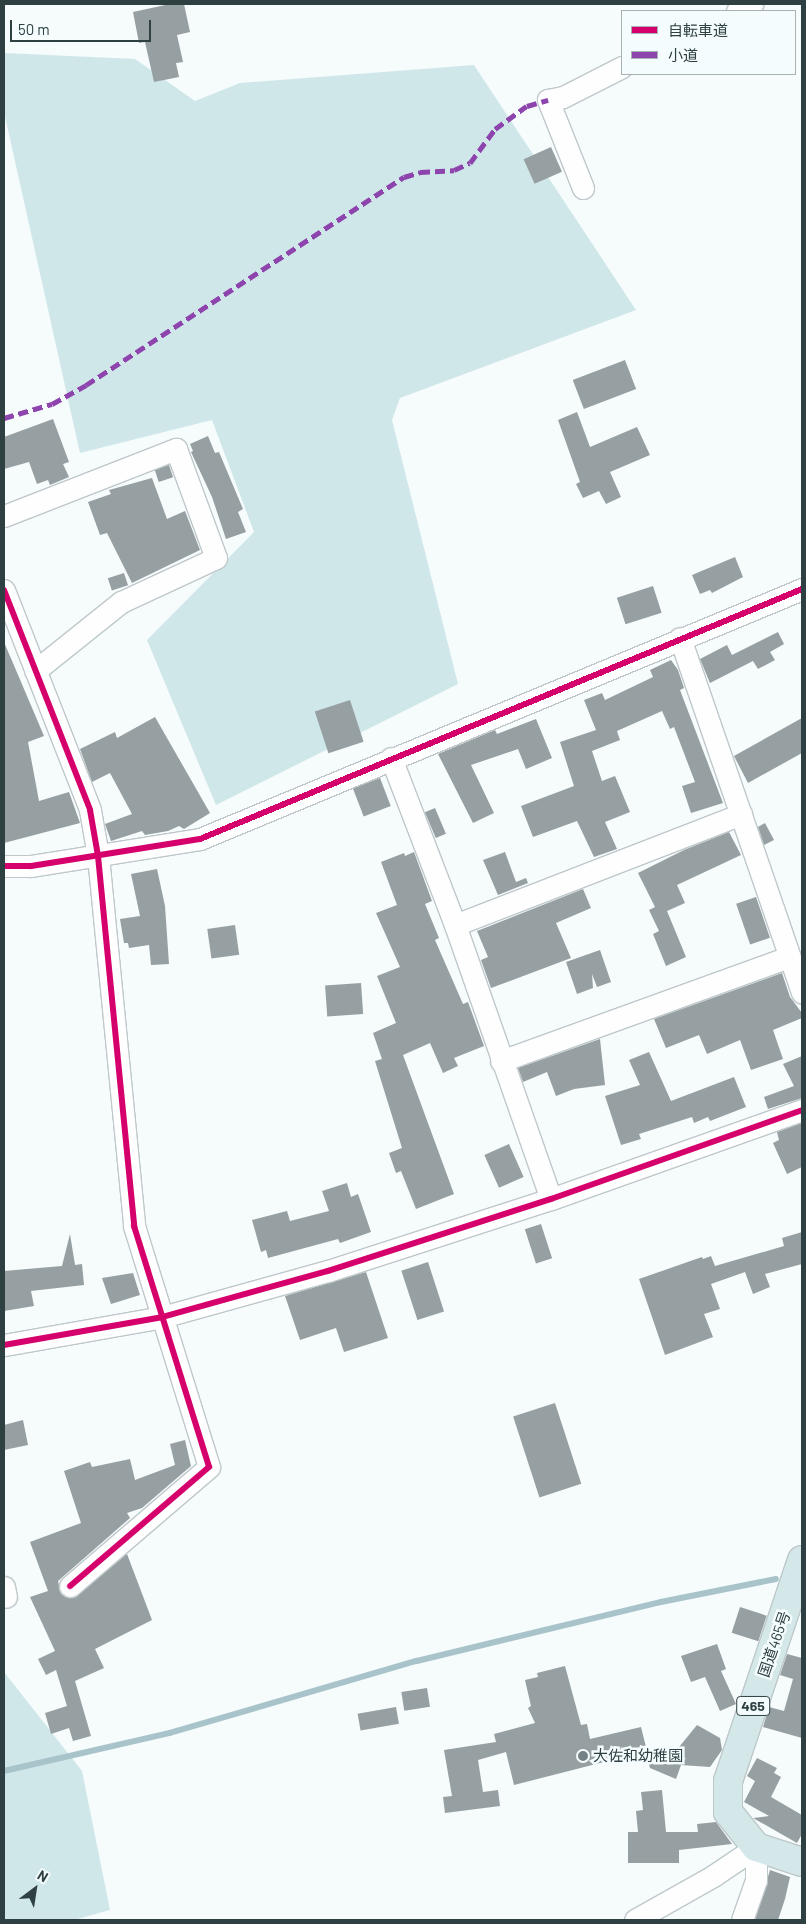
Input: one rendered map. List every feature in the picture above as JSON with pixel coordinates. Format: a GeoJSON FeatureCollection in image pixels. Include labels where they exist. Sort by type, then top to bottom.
{"type":"FeatureCollection","features":[{"type":"Feature","properties":{"kind":"highway","name":"国道465号"},"geometry":{"type":"LineString","coordinates":[[756,1847],[728,1812],[728,1782],[802,1560]]}},
{"type":"Feature","properties":{"kind":"highway"},"geometry":{"type":"LineString","coordinates":[[756,1847],[802,1862]]}},
{"type":"Feature","properties":{"kind":"street"},"geometry":{"type":"LineString","coordinates":[[739,10],[752,4]]}},
{"type":"Feature","properties":{"kind":"street"},"geometry":{"type":"LineString","coordinates":[[582,188],[548,100],[563,97],[621,68]]}},
{"type":"Feature","properties":{"kind":"street"},"geometry":{"type":"LineString","coordinates":[[4,516],[176,449],[216,558],[121,602],[34,671]]}},
{"type":"Feature","properties":{"kind":"street"},"geometry":{"type":"LineString","coordinates":[[4,866],[31,866],[200,839],[680,638],[802,589]]}},
{"type":"Feature","properties":{"kind":"street"},"geometry":{"type":"LineString","coordinates":[[4,590],[9,619],[34,671],[90,810],[98,856],[134,1226],[209,1467],[70,1586]]}},
{"type":"Feature","properties":{"kind":"street"},"geometry":{"type":"LineString","coordinates":[[680,638],[802,993]]}},
{"type":"Feature","properties":{"kind":"street"},"geometry":{"type":"LineString","coordinates":[[392,758],[455,925],[501,1061],[551,1199]]}},
{"type":"Feature","properties":{"kind":"street"},"geometry":{"type":"LineString","coordinates":[[455,925],[740,814]]}},
{"type":"Feature","properties":{"kind":"street"},"geometry":{"type":"LineString","coordinates":[[501,1061],[789,957]]}},
{"type":"Feature","properties":{"kind":"street"},"geometry":{"type":"LineString","coordinates":[[4,1346],[162,1317],[328,1271],[551,1199],[802,1110]]}},
{"type":"Feature","properties":{"kind":"street"},"geometry":{"type":"LineString","coordinates":[[635,1920],[706,1881],[756,1847]]}},
{"type":"Feature","properties":{"kind":"street"},"geometry":{"type":"LineString","coordinates":[[742,1920],[756,1880],[756,1847]]}},
{"type":"Feature","properties":{"kind":"shaded area"},"geometry":{"type":"Polygon","coordinates":[[[4,53],[135,59],[195,101],[240,83],[474,65],[636,310],[400,398],[392,420],[458,684],[216,805],[147,640],[254,532],[212,420],[80,453],[4,112],[4,53]]]}},
{"type":"Feature","properties":{"kind":"shaded area"},"geometry":{"type":"Polygon","coordinates":[[[4,1672],[82,1771],[110,1910],[74,1920],[4,1920],[4,1672]]]}},
{"type":"Feature","properties":{"kind":"building"},"geometry":{"type":"Polygon","coordinates":[[[170,4],[184,4],[190,32],[177,35],[183,62],[176,63],[179,77],[154,82],[145,42],[139,43],[133,12],[170,4]]]}},
{"type":"Feature","properties":{"kind":"building"},"geometry":{"type":"Polygon","coordinates":[[[551,147],[562,172],[535,184],[524,159],[551,147]]]}},
{"type":"Feature","properties":{"kind":"building"},"geometry":{"type":"Polygon","coordinates":[[[625,360],[636,389],[584,409],[573,380],[625,360]]]}},
{"type":"Feature","properties":{"kind":"building"},"geometry":{"type":"Polygon","coordinates":[[[577,412],[590,447],[637,427],[650,455],[610,472],[621,497],[606,504],[599,491],[583,498],[576,484],[580,482],[558,420],[577,412]]]}},
{"type":"Feature","properties":{"kind":"building"},"geometry":{"type":"Polygon","coordinates":[[[53,419],[69,462],[63,464],[69,477],[50,485],[48,480],[37,484],[29,462],[4,469],[4,437],[53,419]]]}},
{"type":"Feature","properties":{"kind":"building"},"geometry":{"type":"Polygon","coordinates":[[[208,436],[215,453],[219,452],[243,509],[238,512],[246,532],[226,539],[212,497],[191,452],[193,451],[190,444],[208,436]]]}},
{"type":"Feature","properties":{"kind":"building"},"geometry":{"type":"Polygon","coordinates":[[[169,465],[173,477],[159,482],[155,470],[169,465]]]}},
{"type":"Feature","properties":{"kind":"building"},"geometry":{"type":"Polygon","coordinates":[[[152,478],[167,519],[185,511],[200,550],[132,583],[107,533],[100,535],[88,502],[111,494],[109,490],[152,478]]]}},
{"type":"Feature","properties":{"kind":"building"},"geometry":{"type":"Polygon","coordinates":[[[735,557],[743,577],[712,593],[710,590],[700,594],[692,575],[735,557]]]}},
{"type":"Feature","properties":{"kind":"building"},"geometry":{"type":"Polygon","coordinates":[[[124,573],[128,585],[112,591],[108,578],[124,573]]]}},
{"type":"Feature","properties":{"kind":"building"},"geometry":{"type":"Polygon","coordinates":[[[653,586],[662,613],[626,624],[617,598],[653,586]]]}},
{"type":"Feature","properties":{"kind":"building"},"geometry":{"type":"Polygon","coordinates":[[[778,632],[784,644],[770,652],[775,660],[758,669],[753,661],[710,683],[700,659],[727,645],[732,655],[778,632]]]}},
{"type":"Feature","properties":{"kind":"building"},"geometry":{"type":"Polygon","coordinates":[[[4,642],[44,736],[28,742],[39,801],[69,792],[80,823],[4,843],[4,642]]]}},
{"type":"Feature","properties":{"kind":"building"},"geometry":{"type":"Polygon","coordinates":[[[671,660],[678,670],[684,688],[680,690],[723,803],[691,813],[682,786],[695,782],[674,727],[670,729],[662,711],[617,731],[620,740],[592,751],[602,781],[615,776],[630,812],[605,822],[617,849],[594,857],[577,821],[533,837],[521,806],[574,786],[560,742],[596,730],[584,700],[602,693],[605,700],[653,677],[650,670],[671,660]]]}},
{"type":"Feature","properties":{"kind":"building"},"geometry":{"type":"Polygon","coordinates":[[[350,700],[364,742],[328,753],[315,711],[350,700]]]}},
{"type":"Feature","properties":{"kind":"building"},"geometry":{"type":"Polygon","coordinates":[[[155,717],[210,813],[184,829],[179,826],[168,831],[145,835],[142,831],[111,841],[105,824],[132,814],[110,773],[92,782],[80,749],[115,732],[117,738],[155,717]]]}},
{"type":"Feature","properties":{"kind":"building"},"geometry":{"type":"Polygon","coordinates":[[[802,718],[802,753],[748,783],[734,756],[802,718]]]}},
{"type":"Feature","properties":{"kind":"building"},"geometry":{"type":"Polygon","coordinates":[[[536,719],[552,758],[526,769],[518,749],[471,765],[494,813],[473,823],[438,754],[495,730],[497,734],[536,719]]]}},
{"type":"Feature","properties":{"kind":"building"},"geometry":{"type":"Polygon","coordinates":[[[380,778],[391,806],[364,816],[353,788],[380,778]]]}},
{"type":"Feature","properties":{"kind":"building"},"geometry":{"type":"Polygon","coordinates":[[[435,808],[446,834],[436,838],[425,812],[435,808]]]}},
{"type":"Feature","properties":{"kind":"building"},"geometry":{"type":"Polygon","coordinates":[[[765,823],[774,840],[764,845],[758,827],[765,823]]]}},
{"type":"Feature","properties":{"kind":"building"},"geometry":{"type":"Polygon","coordinates":[[[729,832],[741,855],[677,885],[685,903],[667,911],[686,957],[666,966],[653,934],[659,931],[649,910],[655,907],[638,873],[684,850],[729,832]]]}},
{"type":"Feature","properties":{"kind":"building"},"geometry":{"type":"Polygon","coordinates":[[[414,852],[432,901],[425,904],[439,938],[435,940],[463,1004],[468,1002],[484,1046],[454,1058],[458,1066],[443,1073],[430,1043],[403,1055],[454,1194],[416,1209],[401,1171],[396,1173],[389,1153],[402,1148],[375,1061],[382,1059],[373,1033],[396,1023],[377,976],[400,967],[376,913],[397,905],[381,862],[404,853],[405,856],[414,852]]]}},
{"type":"Feature","properties":{"kind":"building"},"geometry":{"type":"Polygon","coordinates":[[[505,852],[516,882],[526,878],[528,883],[498,895],[483,860],[505,852]]]}},
{"type":"Feature","properties":{"kind":"building"},"geometry":{"type":"Polygon","coordinates":[[[157,869],[165,906],[169,964],[151,965],[149,945],[129,948],[128,943],[124,943],[120,919],[140,916],[131,874],[157,869]]]}},
{"type":"Feature","properties":{"kind":"building"},"geometry":{"type":"Polygon","coordinates":[[[583,889],[591,908],[556,923],[571,958],[491,988],[481,960],[488,957],[477,931],[583,889]]]}},
{"type":"Feature","properties":{"kind":"building"},"geometry":{"type":"Polygon","coordinates":[[[756,897],[770,938],[750,944],[736,904],[756,897]]]}},
{"type":"Feature","properties":{"kind":"building"},"geometry":{"type":"Polygon","coordinates":[[[235,925],[239,955],[211,959],[207,929],[235,925]]]}},
{"type":"Feature","properties":{"kind":"building"},"geometry":{"type":"Polygon","coordinates":[[[600,950],[611,982],[597,987],[592,974],[593,988],[577,994],[566,962],[600,950]]]}},
{"type":"Feature","properties":{"kind":"building"},"geometry":{"type":"Polygon","coordinates":[[[782,973],[790,997],[802,1013],[802,1018],[773,1030],[783,1059],[751,1070],[740,1040],[707,1054],[699,1035],[666,1048],[654,1019],[782,973]]]}},
{"type":"Feature","properties":{"kind":"building"},"geometry":{"type":"Polygon","coordinates":[[[361,983],[363,1014],[327,1016],[325,986],[361,983]]]}},
{"type":"Feature","properties":{"kind":"building"},"geometry":{"type":"Polygon","coordinates":[[[600,1039],[605,1085],[574,1089],[556,1096],[547,1072],[523,1082],[518,1068],[600,1039]]]}},
{"type":"Feature","properties":{"kind":"building"},"geometry":{"type":"Polygon","coordinates":[[[649,1052],[671,1101],[734,1077],[746,1107],[710,1121],[708,1117],[694,1123],[692,1117],[639,1134],[641,1139],[621,1145],[605,1096],[640,1085],[629,1060],[649,1052]]]}},
{"type":"Feature","properties":{"kind":"building"},"geometry":{"type":"Polygon","coordinates":[[[802,1056],[802,1098],[768,1109],[764,1097],[794,1086],[783,1064],[802,1056]]]}},
{"type":"Feature","properties":{"kind":"building"},"geometry":{"type":"Polygon","coordinates":[[[802,1123],[802,1167],[787,1174],[773,1143],[779,1140],[777,1132],[802,1123]]]}},
{"type":"Feature","properties":{"kind":"building"},"geometry":{"type":"Polygon","coordinates":[[[509,1144],[524,1177],[499,1188],[484,1155],[509,1144]]]}},
{"type":"Feature","properties":{"kind":"building"},"geometry":{"type":"Polygon","coordinates":[[[347,1183],[351,1197],[358,1194],[371,1232],[340,1243],[338,1239],[268,1258],[266,1250],[261,1252],[252,1220],[287,1211],[290,1221],[329,1211],[322,1191],[347,1183]]]}},
{"type":"Feature","properties":{"kind":"building"},"geometry":{"type":"Polygon","coordinates":[[[541,1224],[552,1258],[536,1263],[525,1229],[541,1224]]]}},
{"type":"Feature","properties":{"kind":"building"},"geometry":{"type":"Polygon","coordinates":[[[802,1232],[802,1264],[765,1274],[770,1287],[753,1294],[745,1272],[711,1284],[720,1309],[704,1314],[713,1337],[665,1355],[639,1279],[702,1257],[703,1259],[711,1256],[715,1266],[784,1246],[782,1238],[802,1232]]]}},
{"type":"Feature","properties":{"kind":"building"},"geometry":{"type":"Polygon","coordinates":[[[70,1234],[75,1265],[82,1264],[84,1285],[31,1291],[34,1306],[4,1311],[4,1271],[62,1266],[70,1234]]]}},
{"type":"Feature","properties":{"kind":"building"},"geometry":{"type":"Polygon","coordinates":[[[428,1262],[444,1311],[417,1320],[401,1271],[428,1262]]]}},
{"type":"Feature","properties":{"kind":"building"},"geometry":{"type":"Polygon","coordinates":[[[366,1272],[388,1338],[344,1352],[336,1328],[300,1340],[285,1296],[366,1272]]]}},
{"type":"Feature","properties":{"kind":"building"},"geometry":{"type":"Polygon","coordinates":[[[133,1273],[140,1295],[111,1304],[102,1278],[133,1273]]]}},
{"type":"Feature","properties":{"kind":"building"},"geometry":{"type":"Polygon","coordinates":[[[555,1403],[581,1484],[539,1497],[513,1417],[555,1403]]]}},
{"type":"Feature","properties":{"kind":"building"},"geometry":{"type":"Polygon","coordinates":[[[23,1420],[28,1445],[4,1450],[4,1425],[23,1420]]]}},
{"type":"Feature","properties":{"kind":"building"},"geometry":{"type":"Polygon","coordinates":[[[185,1440],[191,1466],[142,1508],[127,1513],[130,1518],[58,1581],[61,1594],[73,1598],[127,1554],[152,1620],[95,1649],[104,1668],[75,1681],[91,1736],[73,1741],[69,1728],[51,1734],[45,1713],[67,1706],[56,1670],[46,1675],[38,1659],[55,1651],[30,1597],[48,1591],[30,1542],[81,1523],[64,1471],[90,1462],[92,1467],[130,1459],[135,1480],[175,1465],[170,1444],[185,1440]]]}},
{"type":"Feature","properties":{"kind":"building"},"geometry":{"type":"Polygon","coordinates":[[[740,1607],[767,1616],[758,1641],[732,1633],[740,1607]]]}},
{"type":"Feature","properties":{"kind":"building"},"geometry":{"type":"Polygon","coordinates":[[[717,1644],[726,1669],[721,1671],[736,1704],[720,1711],[705,1677],[691,1682],[681,1656],[717,1644]]]}},
{"type":"Feature","properties":{"kind":"building"},"geometry":{"type":"Polygon","coordinates":[[[787,1654],[802,1658],[802,1738],[763,1727],[769,1707],[784,1711],[793,1679],[780,1675],[787,1654]]]}},
{"type":"Feature","properties":{"kind":"building"},"geometry":{"type":"Polygon","coordinates":[[[565,1666],[581,1725],[587,1724],[590,1739],[641,1727],[647,1751],[514,1785],[506,1752],[478,1760],[483,1792],[498,1790],[500,1806],[445,1813],[443,1797],[452,1796],[444,1750],[496,1742],[494,1734],[535,1723],[528,1708],[531,1706],[525,1680],[538,1677],[537,1673],[565,1666]]]}},
{"type":"Feature","properties":{"kind":"building"},"geometry":{"type":"Polygon","coordinates":[[[427,1688],[430,1707],[404,1711],[401,1692],[427,1688]]]}},
{"type":"Feature","properties":{"kind":"building"},"geometry":{"type":"Polygon","coordinates":[[[396,1707],[399,1724],[361,1731],[358,1714],[396,1707]]]}},
{"type":"Feature","properties":{"kind":"building"},"geometry":{"type":"Polygon","coordinates":[[[697,1725],[720,1738],[722,1750],[710,1767],[681,1765],[676,1779],[650,1768],[646,1755],[671,1749],[671,1757],[697,1725]]]}},
{"type":"Feature","properties":{"kind":"building"},"geometry":{"type":"Polygon","coordinates":[[[757,1758],[777,1768],[774,1773],[781,1777],[771,1797],[802,1815],[802,1834],[797,1843],[753,1818],[769,1816],[744,1802],[755,1781],[747,1776],[757,1758]]]}},
{"type":"Feature","properties":{"kind":"building"},"geometry":{"type":"Polygon","coordinates":[[[662,1790],[666,1832],[698,1832],[697,1824],[716,1822],[732,1844],[679,1850],[679,1863],[628,1863],[628,1832],[638,1832],[636,1811],[643,1810],[641,1792],[662,1790]]]}},
{"type":"Feature","properties":{"kind":"building"},"geometry":{"type":"Polygon","coordinates":[[[770,1870],[790,1877],[785,1899],[778,1920],[755,1920],[770,1870]]]}},
{"type":"Feature","properties":{"kind":"waterway"},"geometry":{"type":"LineString","coordinates":[[4,1771],[170,1733],[417,1661],[661,1602],[776,1579]]}},
{"type":"Feature","properties":{"kind":"marked path"},"geometry":{"type":"LineString","coordinates":[[4,418],[52,404],[86,385],[404,177],[420,172],[454,170],[470,163],[495,129],[527,106],[548,100]]}},
{"type":"Feature","properties":{"kind":"cycle path"},"geometry":{"type":"LineString","coordinates":[[4,866],[31,866],[200,839],[802,589]]}},
{"type":"Feature","properties":{"kind":"cycle path"},"geometry":{"type":"LineString","coordinates":[[4,590],[90,810],[98,856],[134,1226],[209,1467],[70,1586]]}},
{"type":"Feature","properties":{"kind":"cycle path"},"geometry":{"type":"LineString","coordinates":[[4,1345],[162,1317],[328,1271],[551,1199],[802,1110]]}},
{"type":"Feature","properties":{"kind":"place","name":"大佐和幼稚園"},"geometry":{"type":"Point","coordinates":[583,1756]}}]}
